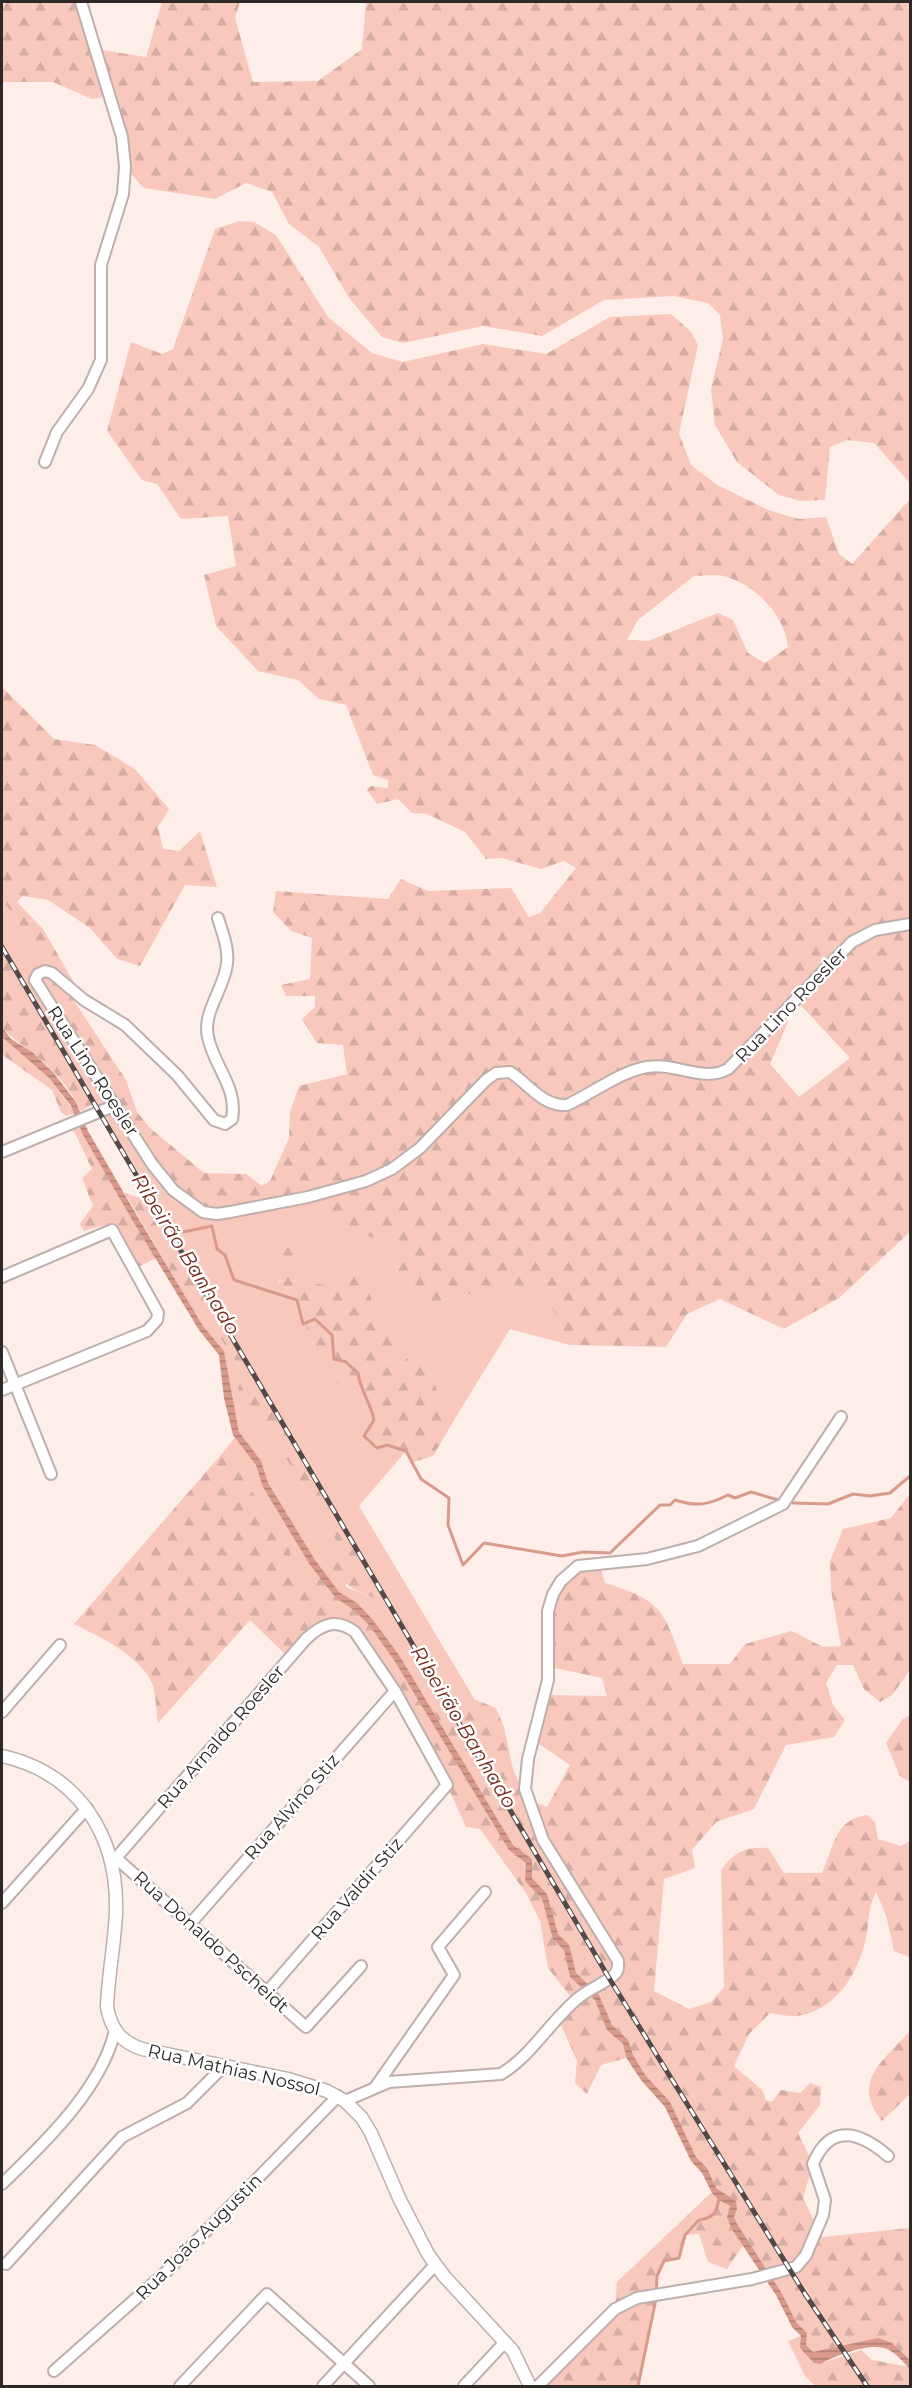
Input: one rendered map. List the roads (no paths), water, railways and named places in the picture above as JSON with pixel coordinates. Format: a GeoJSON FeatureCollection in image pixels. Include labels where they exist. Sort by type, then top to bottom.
{"type":"FeatureCollection","features":[{"type":"Feature","properties":{"kind":"street"},"geometry":{"type":"LineString","coordinates":[[45,462],[57,432],[88,389],[101,360],[101,265],[123,194],[125,167],[122,137],[81,2]]}},
{"type":"Feature","properties":{"kind":"street","name":"Rua Lino Roesler"},"geometry":{"type":"LineString","coordinates":[[218,918],[228,962],[221,987],[208,1017],[207,1036],[217,1063],[232,1089],[234,1108],[232,1119],[225,1124],[214,1120],[177,1075],[125,1025],[84,1000],[52,973],[45,971],[38,974],[35,980],[40,992],[51,1003],[163,1180],[194,1209],[217,1214],[308,1197],[366,1181],[392,1169],[420,1148],[470,1095],[496,1073],[510,1072],[548,1103],[557,1106],[567,1105],[624,1075],[647,1067],[676,1068],[713,1075],[721,1073],[728,1070],[852,942],[875,930],[910,924]]}},
{"type":"Feature","properties":{"kind":"street"},"geometry":{"type":"LineString","coordinates":[[2,1152],[116,1105]]}},
{"type":"Feature","properties":{"kind":"street"},"geometry":{"type":"LineString","coordinates":[[2,1277],[112,1230],[158,1313],[157,1320],[147,1330],[2,1390]]}},
{"type":"Feature","properties":{"kind":"street"},"geometry":{"type":"LineString","coordinates":[[2,1352],[51,1474]]}},
{"type":"Feature","properties":{"kind":"street","name":"Rua João Augustin"},"geometry":{"type":"LineString","coordinates":[[54,2371],[167,2271],[341,2099],[376,2086],[403,2080],[501,2074],[515,2063],[581,1995],[615,1974],[619,1969],[618,1961],[543,1840],[525,1790],[528,1759],[549,1680],[548,1611],[553,1594],[561,1581],[578,1566],[647,1559],[698,1546],[783,1504],[841,1417]]}},
{"type":"Feature","properties":{"kind":"street","name":"Rua Arnaldo Roesler"},"geometry":{"type":"LineString","coordinates":[[113,1859],[306,1639],[319,1628],[331,1623],[347,1626],[362,1640],[395,1691]]}},
{"type":"Feature","properties":{"kind":"street"},"geometry":{"type":"LineString","coordinates":[[2,1712],[60,1645]]}},
{"type":"Feature","properties":{"kind":"street","name":"Rua Valdir Stiz"},"geometry":{"type":"LineString","coordinates":[[267,1992],[447,1785],[395,1691]]}},
{"type":"Feature","properties":{"kind":"street","name":"Rua Alvino Stiz"},"geometry":{"type":"LineString","coordinates":[[190,1924],[395,1691]]}},
{"type":"Feature","properties":{"kind":"street"},"geometry":{"type":"LineString","coordinates":[[2,1756],[24,1763],[59,1782],[87,1808],[100,1829],[113,1859],[116,1913],[107,2007],[115,2030],[112,2044],[99,2070],[52,2134],[2,2184]]}},
{"type":"Feature","properties":{"kind":"street"},"geometry":{"type":"LineString","coordinates":[[2,1904],[87,1808]]}},
{"type":"Feature","properties":{"kind":"street","name":"Rua Donaldo Pscheidt"},"geometry":{"type":"LineString","coordinates":[[113,1859],[306,2027],[361,1966]]}},
{"type":"Feature","properties":{"kind":"street"},"geometry":{"type":"LineString","coordinates":[[376,2086],[454,1975],[438,1947],[486,1892]]}},
{"type":"Feature","properties":{"kind":"street","name":"Rua Mathias Nossol"},"geometry":{"type":"LineString","coordinates":[[115,2030],[133,2046],[307,2084],[341,2099],[362,2118],[371,2133],[400,2200],[435,2265],[505,2342],[519,2361],[530,2386]]}},
{"type":"Feature","properties":{"kind":"street"},"geometry":{"type":"LineString","coordinates":[[6,2264],[122,2137],[187,2103],[225,2065]]}},
{"type":"Feature","properties":{"kind":"street"},"geometry":{"type":"LineString","coordinates":[[538,2386],[615,2308],[637,2298],[752,2279],[796,2267],[806,2255],[824,2215],[825,2200],[813,2164],[820,2148],[831,2138],[850,2136],[870,2140],[888,2156]]}},
{"type":"Feature","properties":{"kind":"street"},"geometry":{"type":"LineString","coordinates":[[323,2386],[435,2265]]}},
{"type":"Feature","properties":{"kind":"street"},"geometry":{"type":"LineString","coordinates":[[180,2386],[267,2294],[369,2386]]}},
{"type":"Feature","properties":{"kind":"street"},"geometry":{"type":"LineString","coordinates":[[464,2386],[505,2342]]}},
{"type":"Feature","properties":{"kind":"waterway","name":"Ribeirão Banhado"},"geometry":{"type":"LineString","coordinates":[[183,1232],[212,1226],[217,1249],[225,1255],[234,1280],[297,1300],[303,1324],[315,1319],[332,1335],[334,1359],[346,1362],[358,1373],[373,1414],[374,1420],[364,1436],[377,1448],[387,1445],[406,1451],[421,1479],[449,1498],[448,1525],[463,1565],[484,1543],[562,1556],[583,1552],[610,1553],[660,1505],[670,1505],[675,1500],[702,1504],[728,1495],[735,1498],[751,1492],[782,1501]]}},
{"type":"Feature","properties":{"kind":"waterway"},"geometry":{"type":"LineString","coordinates":[[793,1503],[828,1504],[853,1494],[870,1496],[890,1493],[910,1476]]}},
{"type":"Feature","properties":{"kind":"waterway"},"geometry":{"type":"LineString","coordinates":[[638,2386],[656,2299],[657,2276],[664,2261],[679,2258],[685,2235],[699,2220],[714,2214],[719,2198]]}},
{"type":"Feature","properties":{"kind":"railway"},"geometry":{"type":"LineString","coordinates":[[2,947],[609,1978],[805,2294],[867,2386]]}}]}
